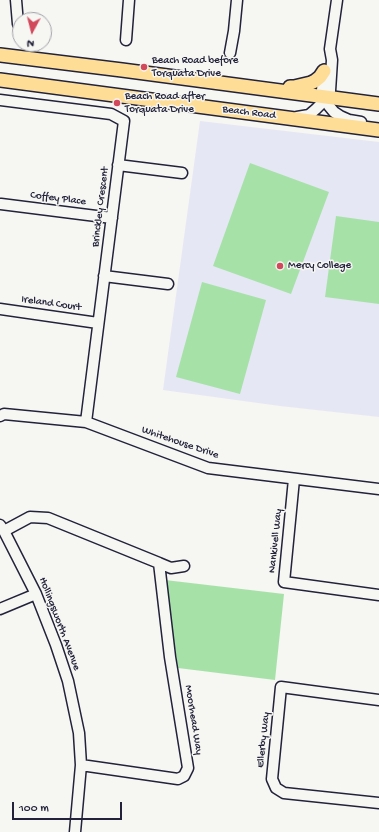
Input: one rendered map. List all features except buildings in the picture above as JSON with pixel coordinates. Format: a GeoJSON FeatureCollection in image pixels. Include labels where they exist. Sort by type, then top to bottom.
{"type":"FeatureCollection","features":[{"type":"Feature","properties":{"kind":"main road"},"geometry":{"type":"LineString","coordinates":[[0,55],[251,86],[379,104]]}},
{"type":"Feature","properties":{"kind":"main road"},"geometry":{"type":"LineString","coordinates":[[251,86],[294,87],[305,85],[315,81],[324,71]]}},
{"type":"Feature","properties":{"kind":"main road","name":"Beach Road"},"geometry":{"type":"LineString","coordinates":[[0,80],[379,130]]}},
{"type":"Feature","properties":{"kind":"street"},"geometry":{"type":"LineString","coordinates":[[16,0],[17,12]]}},
{"type":"Feature","properties":{"kind":"street"},"geometry":{"type":"LineString","coordinates":[[126,40],[129,0]]}},
{"type":"Feature","properties":{"kind":"street"},"geometry":{"type":"LineString","coordinates":[[230,53],[237,0]]}},
{"type":"Feature","properties":{"kind":"street"},"geometry":{"type":"LineString","coordinates":[[337,0],[330,50],[326,60],[322,90],[326,96],[329,106],[340,116],[349,120],[379,124]]}},
{"type":"Feature","properties":{"kind":"street"},"geometry":{"type":"LineString","coordinates":[[290,118],[309,115],[320,105],[330,91],[332,60],[330,50]]}},
{"type":"Feature","properties":{"kind":"street","name":"Brinckley Crescent"},"geometry":{"type":"LineString","coordinates":[[0,100],[111,114],[124,121],[86,422]]}},
{"type":"Feature","properties":{"kind":"street"},"geometry":{"type":"LineString","coordinates":[[118,165],[182,173]]}},
{"type":"Feature","properties":{"kind":"street","name":"Coffey Place"},"geometry":{"type":"LineString","coordinates":[[1,204],[112,218]]}},
{"type":"Feature","properties":{"kind":"street"},"geometry":{"type":"LineString","coordinates":[[104,276],[168,284]]}},
{"type":"Feature","properties":{"kind":"street","name":"Ireland Court"},"geometry":{"type":"LineString","coordinates":[[0,309],[98,323]]}},
{"type":"Feature","properties":{"kind":"street","name":"Whitehouse Drive"},"geometry":{"type":"LineString","coordinates":[[0,416],[4,414],[86,422],[208,468],[379,489]]}},
{"type":"Feature","properties":{"kind":"street","name":"Nankivell Way"},"geometry":{"type":"LineString","coordinates":[[294,479],[284,582],[379,595]]}},
{"type":"Feature","properties":{"kind":"street"},"geometry":{"type":"LineString","coordinates":[[2,528],[30,517],[48,518],[171,568],[184,566]]}},
{"type":"Feature","properties":{"kind":"street","name":"Hollingsworth Avenue"},"geometry":{"type":"LineString","coordinates":[[2,528],[36,594],[68,681],[79,732],[81,765],[75,832]]}},
{"type":"Feature","properties":{"kind":"street","name":"Moorhead Way"},"geometry":{"type":"LineString","coordinates":[[81,765],[178,779],[184,776],[188,768],[170,657],[159,563]]}},
{"type":"Feature","properties":{"kind":"street"},"geometry":{"type":"LineString","coordinates":[[0,608],[36,594]]}},
{"type":"Feature","properties":{"kind":"street","name":"Ellerby Way"},"geometry":{"type":"LineString","coordinates":[[379,700],[281,687],[272,779],[276,788],[284,793],[379,803]]}},
{"type":"Feature","properties":{"kind":"shaded area","name":"Mercy College"},"geometry":{"type":"Polygon","coordinates":[[[200,121],[379,142],[379,417],[280,406],[163,390],[200,121]]]}},
{"type":"Feature","properties":{"kind":"green space"},"geometry":{"type":"Polygon","coordinates":[[[250,163],[329,192],[291,294],[213,266],[250,163]]]}},
{"type":"Feature","properties":{"kind":"green space"},"geometry":{"type":"Polygon","coordinates":[[[336,216],[379,222],[379,304],[325,297],[336,216]]]}},
{"type":"Feature","properties":{"kind":"green space"},"geometry":{"type":"Polygon","coordinates":[[[202,282],[266,300],[240,394],[176,377],[202,282]]]}},
{"type":"Feature","properties":{"kind":"green space"},"geometry":{"type":"Polygon","coordinates":[[[165,580],[284,594],[275,680],[178,668],[165,580]]]}},
{"type":"Feature","properties":{"kind":"place","name":"Beach Road before Torquata Drive"},"geometry":{"type":"Point","coordinates":[144,67]}},
{"type":"Feature","properties":{"kind":"place","name":"Beach Road after Torquata Drive"},"geometry":{"type":"Point","coordinates":[117,103]}},
{"type":"Feature","properties":{"kind":"place","name":"Mercy College"},"geometry":{"type":"Point","coordinates":[280,266]}}]}
